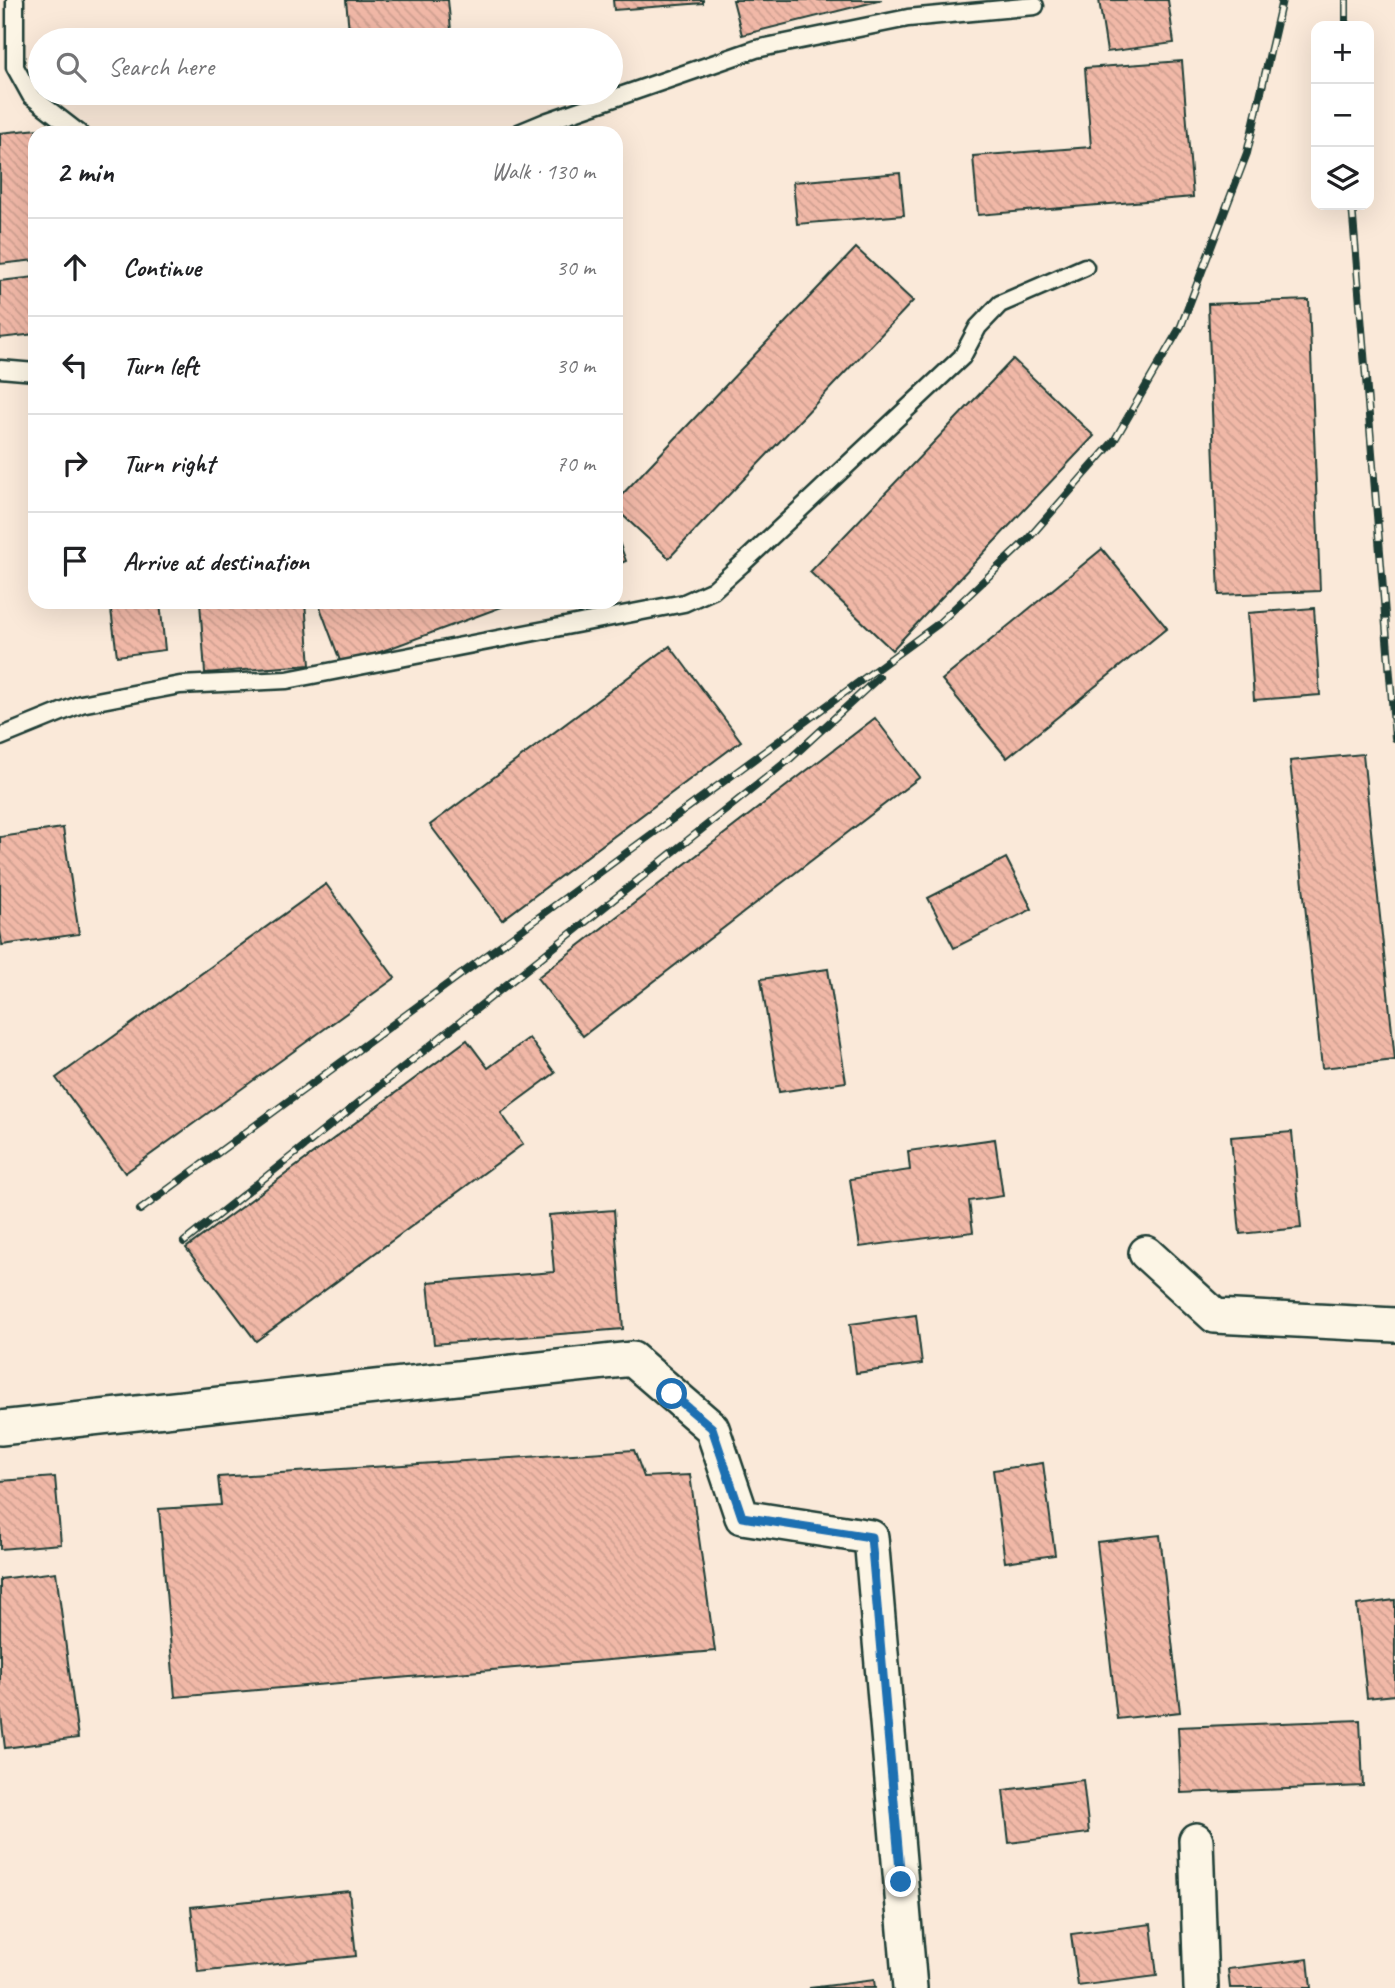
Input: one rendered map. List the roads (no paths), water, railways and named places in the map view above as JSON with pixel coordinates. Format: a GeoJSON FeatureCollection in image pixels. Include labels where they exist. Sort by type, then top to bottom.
{"type":"FeatureCollection","features":[{"type":"Feature","properties":{"kind":"street"},"geometry":{"type":"LineString","coordinates":[[1146,1253],[1214,1316],[1395,1325]]}},
{"type":"Feature","properties":{"kind":"street"},"geometry":{"type":"LineString","coordinates":[[0,1428],[632,1359],[712,1428],[742,1517],[871,1537],[910,1988]]}},
{"type":"Feature","properties":{"kind":"street"},"geometry":{"type":"LineString","coordinates":[[1196,1840],[1201,1988]]}},
{"type":"Feature","properties":{"kind":"lane"},"geometry":{"type":"LineString","coordinates":[[15,0],[15,67],[28,91]]}},
{"type":"Feature","properties":{"kind":"lane"},"geometry":{"type":"LineString","coordinates":[[623,95],[756,50],[908,18],[1035,6]]}},
{"type":"Feature","properties":{"kind":"lane"},"geometry":{"type":"LineString","coordinates":[[43,105],[70,126]]}},
{"type":"Feature","properties":{"kind":"lane"},"geometry":{"type":"LineString","coordinates":[[536,126],[595,105]]}},
{"type":"Feature","properties":{"kind":"lane"},"geometry":{"type":"LineString","coordinates":[[0,737],[81,704],[180,685],[287,680],[684,603],[713,590],[952,367],[962,357],[978,327],[1000,304],[1085,267]]}},
{"type":"Feature","properties":{"kind":"lane"},"geometry":{"type":"LineString","coordinates":[[0,369],[28,371]]}},
{"type":"Feature","properties":{"kind":"railway"},"geometry":{"type":"LineString","coordinates":[[140,1210],[938,624],[1028,539],[1114,441],[1181,326],[1247,153],[1282,0]]}},
{"type":"Feature","properties":{"kind":"railway"},"geometry":{"type":"LineString","coordinates":[[1346,0],[1346,21]]}},
{"type":"Feature","properties":{"kind":"railway"},"geometry":{"type":"LineString","coordinates":[[1352,210],[1395,738]]}},
{"type":"Feature","properties":{"kind":"railway"},"geometry":{"type":"LineString","coordinates":[[184,1242],[791,758],[879,677]]}}]}
